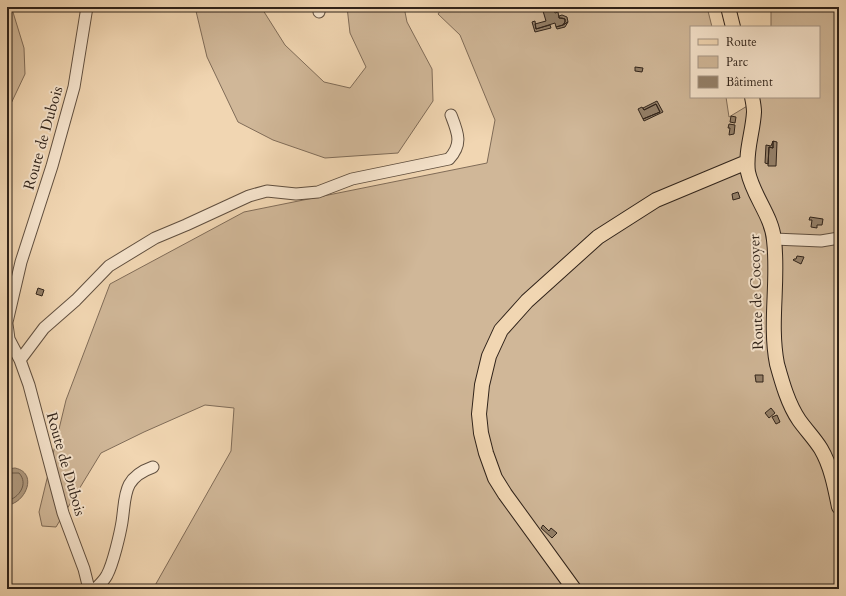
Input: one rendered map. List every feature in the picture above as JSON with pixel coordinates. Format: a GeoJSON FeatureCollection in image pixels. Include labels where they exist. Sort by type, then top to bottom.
{"type":"FeatureCollection","features":[{"type":"Feature","properties":{"kind":"main road"},"geometry":{"type":"LineString","coordinates":[[728,7],[733,26]]}},
{"type":"Feature","properties":{"kind":"main road"},"geometry":{"type":"LineString","coordinates":[[574,589],[504,494],[495,478],[481,433],[479,414],[482,385],[489,356],[501,330],[527,301],[598,237],[656,200],[747,162],[754,112],[752,98]]}},
{"type":"Feature","properties":{"kind":"main road","name":"Route de Cocoyer"},"geometry":{"type":"LineString","coordinates":[[747,162],[749,174],[769,222],[774,239],[774,345],[777,364],[792,409],[821,449],[828,466],[839,507]]}},
{"type":"Feature","properties":{"kind":"street","name":"Route de Dubois"},"geometry":{"type":"LineString","coordinates":[[87,7],[74,87],[52,166],[21,262],[7,323],[9,338],[20,360],[29,385],[64,512],[84,569],[89,589]]}},
{"type":"Feature","properties":{"kind":"street"},"geometry":{"type":"LineString","coordinates":[[20,360],[44,328],[76,300],[109,266],[155,238],[249,196],[267,191],[296,194],[318,192],[352,179],[449,159],[455,152],[458,144],[458,137],[451,115]]}},
{"type":"Feature","properties":{"kind":"street"},"geometry":{"type":"LineString","coordinates":[[774,239],[821,241],[839,238]]}},
{"type":"Feature","properties":{"kind":"street"},"geometry":{"type":"LineString","coordinates":[[95,589],[107,576],[112,562],[122,522],[126,491],[141,472],[153,467]]}},
{"type":"Feature","properties":{"kind":"green space"},"geometry":{"type":"Polygon","coordinates":[[[7,7],[12,9],[24,48],[25,74],[7,112],[7,7]]]}},
{"type":"Feature","properties":{"kind":"green space"},"geometry":{"type":"Polygon","coordinates":[[[195,7],[261,7],[285,45],[324,82],[350,88],[366,67],[350,33],[347,7],[404,7],[407,22],[432,69],[433,101],[398,153],[325,158],[273,140],[238,122],[207,57],[195,7]]]}},
{"type":"Feature","properties":{"kind":"green space"},"geometry":{"type":"Polygon","coordinates":[[[443,7],[707,7],[712,26],[690,26],[690,98],[726,98],[729,117],[760,98],[820,98],[820,26],[771,26],[771,7],[839,7],[839,589],[153,589],[231,451],[234,408],[205,405],[101,453],[56,527],[42,526],[39,512],[66,400],[110,284],[244,212],[487,163],[495,120],[460,35],[438,14],[443,7]]]}},
{"type":"Feature","properties":{"kind":"water"},"geometry":{"type":"Polygon","coordinates":[[[15,468],[22,471],[26,476],[28,482],[27,488],[19,500],[7,505],[7,469],[15,468]]]}},
{"type":"Feature","properties":{"kind":"building"},"geometry":{"type":"Polygon","coordinates":[[[544,7],[553,7],[555,13],[558,12],[559,18],[565,19],[563,25],[556,27],[555,23],[536,29],[535,24],[546,21],[543,11],[546,10],[544,7]]]}},
{"type":"Feature","properties":{"kind":"building"},"geometry":{"type":"Polygon","coordinates":[[[562,15],[567,17],[568,22],[563,25],[565,19],[559,18],[559,16],[562,15]]]}},
{"type":"Feature","properties":{"kind":"building"},"geometry":{"type":"Polygon","coordinates":[[[535,21],[536,29],[550,25],[551,28],[535,32],[532,22],[535,21]]]}},
{"type":"Feature","properties":{"kind":"building"},"geometry":{"type":"Polygon","coordinates":[[[568,22],[565,27],[557,29],[556,27],[568,22]]]}},
{"type":"Feature","properties":{"kind":"building"},"geometry":{"type":"Polygon","coordinates":[[[635,67],[643,68],[642,72],[635,71],[635,67]]]}},
{"type":"Feature","properties":{"kind":"building"},"geometry":{"type":"Polygon","coordinates":[[[657,101],[663,112],[644,121],[643,119],[660,112],[656,104],[644,110],[643,108],[657,101]]]}},
{"type":"Feature","properties":{"kind":"building"},"geometry":{"type":"Polygon","coordinates":[[[656,104],[660,112],[643,119],[638,109],[642,107],[644,110],[656,104]]]}},
{"type":"Feature","properties":{"kind":"building"},"geometry":{"type":"Polygon","coordinates":[[[731,116],[736,117],[735,123],[730,122],[731,116]]]}},
{"type":"Feature","properties":{"kind":"building"},"geometry":{"type":"Polygon","coordinates":[[[729,124],[735,125],[734,134],[729,135],[729,124]]]}},
{"type":"Feature","properties":{"kind":"building"},"geometry":{"type":"Polygon","coordinates":[[[773,141],[777,142],[776,166],[768,166],[769,147],[773,148],[773,141]]]}},
{"type":"Feature","properties":{"kind":"building"},"geometry":{"type":"Polygon","coordinates":[[[773,141],[773,148],[769,147],[768,164],[765,163],[766,145],[771,146],[773,141]]]}},
{"type":"Feature","properties":{"kind":"building"},"geometry":{"type":"Polygon","coordinates":[[[738,192],[740,198],[733,200],[732,194],[738,192]]]}},
{"type":"Feature","properties":{"kind":"building"},"geometry":{"type":"Polygon","coordinates":[[[810,217],[823,219],[822,225],[817,225],[817,228],[811,227],[812,220],[809,220],[810,217]]]}},
{"type":"Feature","properties":{"kind":"building"},"geometry":{"type":"Polygon","coordinates":[[[797,256],[804,257],[801,264],[793,260],[796,259],[797,256]]]}},
{"type":"Feature","properties":{"kind":"building"},"geometry":{"type":"Polygon","coordinates":[[[38,288],[44,290],[42,296],[36,294],[38,288]]]}},
{"type":"Feature","properties":{"kind":"building"},"geometry":{"type":"Polygon","coordinates":[[[755,375],[763,375],[763,382],[756,382],[755,375]]]}},
{"type":"Feature","properties":{"kind":"building"},"geometry":{"type":"Polygon","coordinates":[[[771,408],[775,413],[769,418],[765,413],[771,408]]]}},
{"type":"Feature","properties":{"kind":"building"},"geometry":{"type":"Polygon","coordinates":[[[777,415],[780,422],[776,424],[772,417],[777,415]]]}},
{"type":"Feature","properties":{"kind":"building"},"geometry":{"type":"Polygon","coordinates":[[[543,525],[549,531],[551,528],[557,533],[552,538],[541,528],[543,525]]]}}]}
